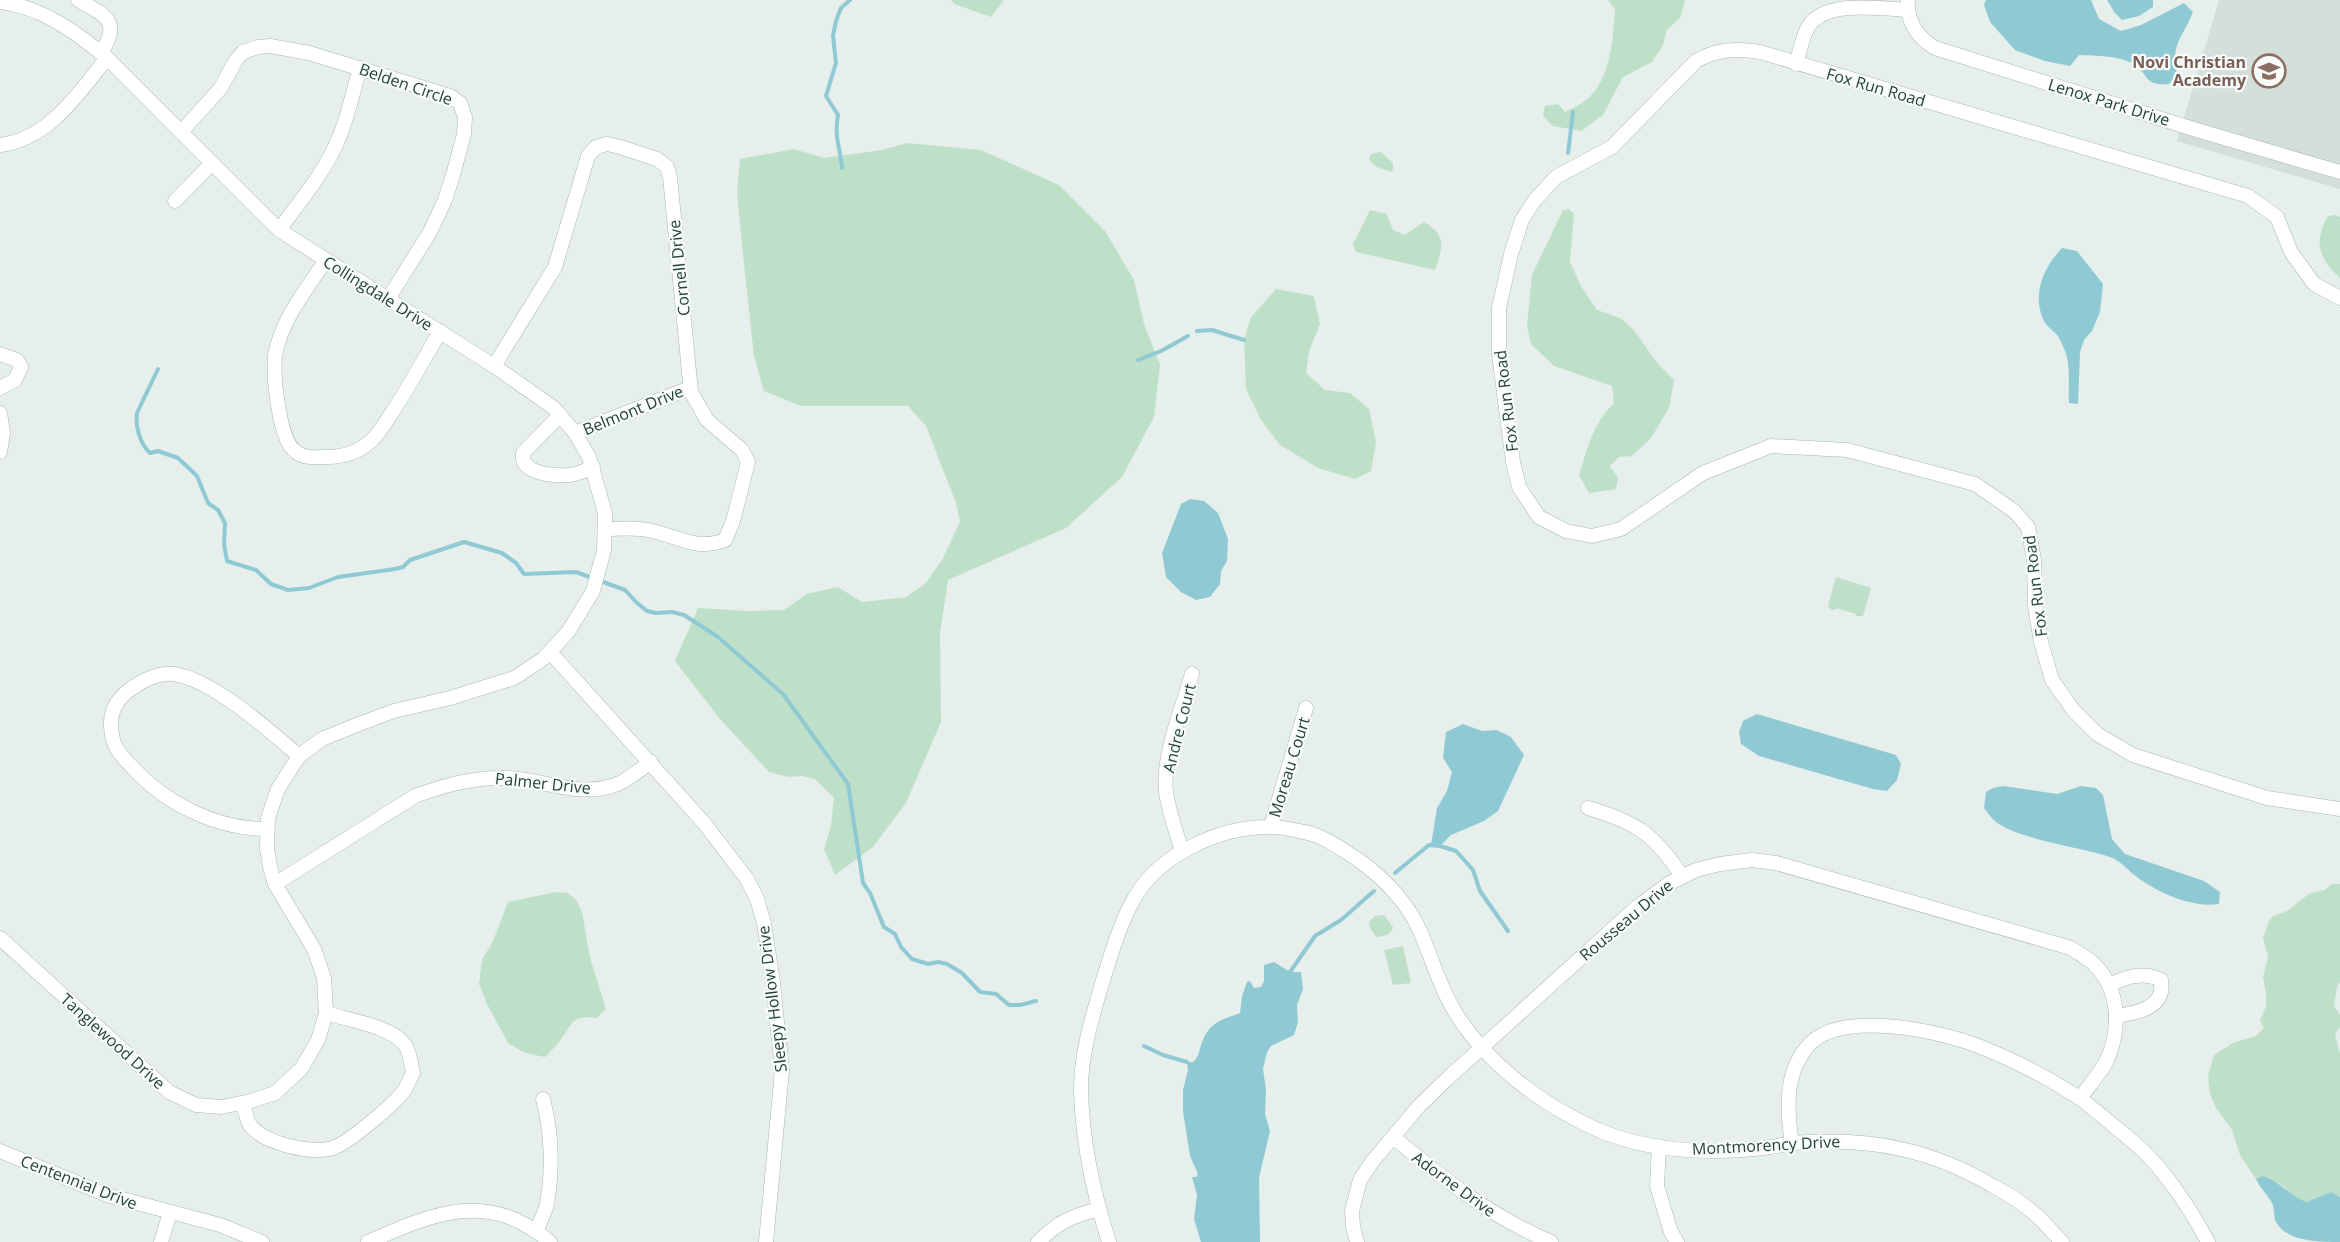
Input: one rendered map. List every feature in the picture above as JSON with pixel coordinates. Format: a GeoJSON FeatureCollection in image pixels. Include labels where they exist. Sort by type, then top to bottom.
{"type":"FeatureCollection","features":[{"type":"Feature","properties":{"kind":"street"},"geometry":{"type":"LineString","coordinates":[[0,145],[21,140],[50,124],[104,56],[111,33],[111,23],[106,15],[78,0]]}},
{"type":"Feature","properties":{"kind":"street","name":"Collingdale Drive"},"geometry":{"type":"LineString","coordinates":[[3,2],[34,10],[77,33],[104,56],[279,230],[494,366],[531,391],[560,415],[575,433],[593,467],[605,513],[605,529],[604,550],[593,591],[568,632],[550,652]]}},
{"type":"Feature","properties":{"kind":"street"},"geometry":{"type":"LineString","coordinates":[[1796,64],[1807,28],[1820,15],[1836,8],[1907,5]]}},
{"type":"Feature","properties":{"kind":"street","name":"Lenox Park Drive"},"geometry":{"type":"LineString","coordinates":[[1907,5],[1914,29],[1935,48],[2340,172]]}},
{"type":"Feature","properties":{"kind":"street","name":"Belden Circle"},"geometry":{"type":"LineString","coordinates":[[181,132],[220,89],[243,52],[270,46],[360,68],[450,96],[460,103],[465,117],[464,134],[439,214],[388,299]]}},
{"type":"Feature","properties":{"kind":"street","name":"Fox Run Road"},"geometry":{"type":"LineString","coordinates":[[2340,298],[2314,284],[2290,252],[2277,217],[2248,196],[1741,49],[1711,52],[1696,61],[1612,147],[1556,177],[1534,201],[1522,220],[1511,254],[1499,308],[1499,354],[1514,462],[1519,487],[1539,517],[1566,531],[1592,536],[1621,529],[1703,473],[1771,446],[1847,450],[1975,484],[2014,511],[2028,527],[2034,560],[2035,606],[2052,680],[2074,711],[2097,734],[2133,754],[2267,798],[2340,809]]}},
{"type":"Feature","properties":{"kind":"street"},"geometry":{"type":"LineString","coordinates":[[279,230],[333,150],[360,68]]}},
{"type":"Feature","properties":{"kind":"street","name":"Cornell Drive"},"geometry":{"type":"LineString","coordinates":[[494,366],[555,267],[588,156],[596,147],[607,144],[657,159],[667,167],[670,177],[690,388],[699,409],[707,420],[742,450],[748,462],[733,521],[725,540],[710,546],[688,543],[650,530],[605,529]]}},
{"type":"Feature","properties":{"kind":"street"},"geometry":{"type":"LineString","coordinates":[[175,201],[212,164]]}},
{"type":"Feature","properties":{"kind":"street"},"geometry":{"type":"LineString","coordinates":[[326,260],[291,314],[276,354],[274,374],[279,414],[289,445],[294,451],[310,458],[339,457],[352,453],[371,441],[408,388],[440,332]]}},
{"type":"Feature","properties":{"kind":"street"},"geometry":{"type":"LineString","coordinates":[[0,354],[17,360],[21,367],[15,380],[0,388]]}},
{"type":"Feature","properties":{"kind":"street","name":"Belmont Drive"},"geometry":{"type":"LineString","coordinates":[[575,433],[690,388]]}},
{"type":"Feature","properties":{"kind":"street"},"geometry":{"type":"LineString","coordinates":[[0,413],[3,433],[0,452]]}},
{"type":"Feature","properties":{"kind":"street"},"geometry":{"type":"LineString","coordinates":[[560,415],[523,453],[522,458],[525,465],[533,471],[559,475],[580,473],[593,467]]}},
{"type":"Feature","properties":{"kind":"street","name":"Tanglewood Drive"},"geometry":{"type":"LineString","coordinates":[[0,938],[169,1092],[196,1105],[221,1107],[275,1093],[301,1069],[318,1040],[326,1013],[324,978],[314,949],[275,884],[270,867],[266,829],[278,789],[299,756],[322,739],[394,711],[450,698],[514,678],[550,652]]}},
{"type":"Feature","properties":{"kind":"street","name":"Sleepy Hollow Drive"},"geometry":{"type":"LineString","coordinates":[[550,652],[704,823],[747,879],[764,923],[775,994],[782,1070],[766,1242]]}},
{"type":"Feature","properties":{"kind":"street"},"geometry":{"type":"LineString","coordinates":[[266,829],[239,827],[197,813],[155,790],[122,757],[111,741],[111,718],[117,702],[126,692],[144,680],[172,673],[200,683],[250,715],[299,756]]}},
{"type":"Feature","properties":{"kind":"street","name":"Andre Court"},"geometry":{"type":"LineString","coordinates":[[1182,851],[1170,815],[1166,790],[1167,764],[1192,674]]}},
{"type":"Feature","properties":{"kind":"street","name":"Moreau Court"},"geometry":{"type":"LineString","coordinates":[[1271,826],[1306,708]]}},
{"type":"Feature","properties":{"kind":"street","name":"Palmer Drive"},"geometry":{"type":"LineString","coordinates":[[275,884],[415,796],[437,788],[486,778],[507,778],[588,791],[621,782],[651,762]]}},
{"type":"Feature","properties":{"kind":"street"},"geometry":{"type":"LineString","coordinates":[[1588,808],[1616,816],[1639,828],[1660,846],[1682,876]]}},
{"type":"Feature","properties":{"kind":"street","name":"Montmorency Drive"},"geometry":{"type":"LineString","coordinates":[[1109,1242],[1084,1147],[1081,1086],[1091,1024],[1119,930],[1137,893],[1161,868],[1182,851],[1211,838],[1244,829],[1271,826],[1308,833],[1332,843],[1374,871],[1396,892],[1419,928],[1444,993],[1456,1015],[1482,1047],[1494,1060],[1546,1102],[1598,1130],[1659,1146],[1716,1152],[1792,1144],[1853,1141],[1889,1145],[1947,1161],[2001,1190],[2035,1214],[2062,1242]]}},
{"type":"Feature","properties":{"kind":"street","name":"Rousseau Drive"},"geometry":{"type":"LineString","coordinates":[[1357,1242],[1352,1211],[1360,1180],[1372,1162],[1419,1106],[1637,907],[1682,876],[1720,864],[1752,860],[1776,863],[2071,948],[2094,964],[2109,985],[2114,998],[2116,1016],[2116,1027],[2107,1059],[2098,1076],[2080,1098]]}},
{"type":"Feature","properties":{"kind":"street"},"geometry":{"type":"LineString","coordinates":[[2109,985],[2139,975],[2152,976],[2161,980],[2162,989],[2158,1000],[2148,1008],[2116,1016]]}},
{"type":"Feature","properties":{"kind":"street"},"geometry":{"type":"LineString","coordinates":[[243,1103],[250,1124],[263,1136],[288,1145],[316,1150],[334,1147],[348,1139],[404,1091],[413,1073],[406,1046],[396,1036],[374,1026],[326,1013]]}},
{"type":"Feature","properties":{"kind":"street"},"geometry":{"type":"LineString","coordinates":[[1792,1144],[1788,1094],[1794,1071],[1807,1046],[1822,1035],[1845,1027],[1872,1024],[1917,1030],[1978,1046],[2039,1075],[2080,1098],[2140,1147],[2175,1190],[2208,1242]]}},
{"type":"Feature","properties":{"kind":"street"},"geometry":{"type":"LineString","coordinates":[[537,1231],[547,1205],[551,1144],[543,1099]]}},
{"type":"Feature","properties":{"kind":"street","name":"Adorne Drive"},"geometry":{"type":"LineString","coordinates":[[1393,1137],[1458,1191],[1488,1211],[1524,1231],[1551,1242]]}},
{"type":"Feature","properties":{"kind":"street"},"geometry":{"type":"LineString","coordinates":[[1659,1146],[1657,1186],[1671,1232],[1677,1242]]}},
{"type":"Feature","properties":{"kind":"street","name":"Centennial Drive"},"geometry":{"type":"LineString","coordinates":[[0,1151],[107,1196],[220,1226],[262,1242]]}},
{"type":"Feature","properties":{"kind":"street"},"geometry":{"type":"LineString","coordinates":[[1038,1242],[1055,1226],[1074,1216],[1099,1209]]}},
{"type":"Feature","properties":{"kind":"street"},"geometry":{"type":"LineString","coordinates":[[368,1242],[423,1218],[471,1210],[513,1217],[537,1231],[550,1242]]}},
{"type":"Feature","properties":{"kind":"street"},"geometry":{"type":"LineString","coordinates":[[161,1242],[170,1213]]}},
{"type":"Feature","properties":{"kind":"shaded area","name":"Novi Christian Academy"},"geometry":{"type":"Polygon","coordinates":[[[2219,0],[2340,0],[2340,189],[2177,141],[2219,0]]]}},
{"type":"Feature","properties":{"kind":"green space"},"geometry":{"type":"Polygon","coordinates":[[[951,0],[1004,0],[991,17],[954,4],[951,0]]]}},
{"type":"Feature","properties":{"kind":"green space"},"geometry":{"type":"Polygon","coordinates":[[[1608,0],[1685,0],[1680,18],[1667,30],[1663,45],[1652,62],[1623,77],[1603,115],[1581,131],[1553,126],[1543,116],[1545,106],[1558,104],[1565,112],[1586,100],[1601,82],[1609,58],[1613,33],[1615,9],[1608,0]]]}},
{"type":"Feature","properties":{"kind":"green space"},"geometry":{"type":"Polygon","coordinates":[[[907,143],[981,150],[1059,185],[1105,231],[1134,280],[1144,324],[1160,364],[1154,417],[1122,477],[1066,528],[948,580],[940,633],[941,722],[906,803],[873,847],[835,875],[824,849],[831,826],[834,798],[815,779],[802,776],[788,777],[769,772],[720,719],[675,661],[698,608],[748,611],[784,610],[807,594],[838,587],[862,602],[906,597],[925,584],[942,560],[960,522],[956,503],[926,426],[908,406],[801,406],[764,391],[754,356],[737,192],[740,159],[794,149],[824,158],[882,150],[907,143]]]}},
{"type":"Feature","properties":{"kind":"green space"},"geometry":{"type":"Polygon","coordinates":[[[1381,152],[1393,163],[1391,172],[1377,167],[1369,160],[1371,154],[1381,152]]]}},
{"type":"Feature","properties":{"kind":"green space"},"geometry":{"type":"Polygon","coordinates":[[[1569,209],[1574,214],[1570,262],[1582,288],[1597,310],[1620,318],[1633,329],[1658,364],[1674,380],[1669,408],[1651,438],[1632,456],[1619,457],[1610,466],[1618,478],[1616,489],[1589,493],[1579,475],[1596,428],[1614,404],[1612,386],[1554,366],[1531,344],[1527,326],[1532,275],[1563,210],[1569,209]]]}},
{"type":"Feature","properties":{"kind":"green space"},"geometry":{"type":"Polygon","coordinates":[[[1370,210],[1387,214],[1393,230],[1405,235],[1424,222],[1437,232],[1441,249],[1435,270],[1356,252],[1353,244],[1370,210]]]}},
{"type":"Feature","properties":{"kind":"green space"},"geometry":{"type":"Polygon","coordinates":[[[2328,216],[2340,217],[2340,278],[2327,264],[2320,250],[2323,226],[2328,216]]]}},
{"type":"Feature","properties":{"kind":"green space"},"geometry":{"type":"Polygon","coordinates":[[[1276,289],[1314,296],[1320,324],[1309,351],[1306,373],[1325,390],[1350,393],[1369,409],[1376,442],[1371,471],[1355,479],[1318,468],[1280,445],[1261,420],[1246,389],[1244,340],[1251,317],[1276,289]]]}},
{"type":"Feature","properties":{"kind":"green space"},"geometry":{"type":"Polygon","coordinates":[[[1836,577],[1871,588],[1863,616],[1855,616],[1856,614],[1836,608],[1835,610],[1830,609],[1828,606],[1836,577]]]}},
{"type":"Feature","properties":{"kind":"green space"},"geometry":{"type":"Polygon","coordinates":[[[2332,884],[2340,884],[2340,982],[2334,1006],[2340,1015],[2340,1027],[2335,1034],[2340,1054],[2340,1197],[2331,1192],[2306,1202],[2296,1199],[2285,1187],[2262,1176],[2256,1179],[2240,1155],[2232,1130],[2216,1108],[2210,1094],[2208,1076],[2214,1055],[2235,1042],[2256,1036],[2264,1028],[2260,1021],[2266,1006],[2263,978],[2268,957],[2263,938],[2269,921],[2273,916],[2287,911],[2310,893],[2325,890],[2332,884]]]}},
{"type":"Feature","properties":{"kind":"green space"},"geometry":{"type":"Polygon","coordinates":[[[556,892],[568,893],[577,901],[582,912],[590,958],[606,1009],[597,1018],[581,1018],[573,1022],[545,1057],[525,1053],[508,1043],[479,984],[482,960],[493,941],[508,902],[556,892]]]}},
{"type":"Feature","properties":{"kind":"green space"},"geometry":{"type":"Polygon","coordinates":[[[1384,915],[1393,927],[1392,930],[1384,936],[1376,937],[1369,922],[1375,916],[1384,915]]]}},
{"type":"Feature","properties":{"kind":"green space"},"geometry":{"type":"Polygon","coordinates":[[[1403,946],[1411,983],[1393,985],[1384,950],[1403,946]]]}},
{"type":"Feature","properties":{"kind":"water"},"geometry":{"type":"Polygon","coordinates":[[[1986,0],[2091,0],[2099,19],[2121,31],[2141,25],[2184,3],[2193,12],[2175,54],[2177,74],[2169,84],[2161,84],[2151,82],[2140,69],[2123,59],[2079,55],[2070,66],[2045,61],[2015,50],[1990,22],[1984,5],[1986,0]]]}},
{"type":"Feature","properties":{"kind":"water"},"geometry":{"type":"Polygon","coordinates":[[[2107,0],[2153,0],[2153,7],[2139,16],[2122,20],[2107,0]]]}},
{"type":"Feature","properties":{"kind":"water"},"geometry":{"type":"Polygon","coordinates":[[[2062,248],[2077,251],[2103,284],[2100,312],[2080,352],[2078,404],[2069,403],[2067,357],[2058,337],[2046,325],[2040,311],[2041,282],[2045,272],[2062,248]]]}},
{"type":"Feature","properties":{"kind":"water"},"geometry":{"type":"Polygon","coordinates":[[[1190,499],[1204,501],[1218,513],[1228,539],[1227,561],[1221,571],[1220,584],[1210,597],[1196,600],[1181,592],[1166,577],[1162,553],[1181,504],[1190,499]]]}},
{"type":"Feature","properties":{"kind":"water"},"geometry":{"type":"Polygon","coordinates":[[[1757,714],[1896,755],[1901,764],[1897,780],[1887,791],[1873,789],[1759,756],[1741,744],[1739,732],[1743,721],[1757,714]]]}},
{"type":"Feature","properties":{"kind":"water"},"geometry":{"type":"Polygon","coordinates":[[[1463,724],[1482,731],[1497,730],[1511,737],[1524,755],[1498,811],[1484,821],[1451,835],[1440,846],[1431,845],[1437,808],[1447,791],[1452,772],[1443,758],[1446,732],[1463,724]]]}},
{"type":"Feature","properties":{"kind":"water"},"geometry":{"type":"Polygon","coordinates":[[[2003,786],[2057,794],[2081,786],[2096,788],[2103,795],[2112,839],[2125,854],[2204,881],[2220,892],[2219,904],[2199,904],[2178,899],[2149,885],[2112,858],[2033,838],[2006,828],[1994,821],[1984,808],[1986,792],[2003,786]]]}},
{"type":"Feature","properties":{"kind":"water"},"geometry":{"type":"Polygon","coordinates":[[[1274,962],[1290,972],[1301,972],[1303,989],[1297,1005],[1298,1022],[1294,1035],[1271,1046],[1267,1052],[1263,1069],[1266,1090],[1265,1114],[1270,1131],[1259,1178],[1260,1242],[1201,1242],[1194,1219],[1197,1195],[1192,1177],[1198,1174],[1190,1156],[1183,1111],[1187,1062],[1193,1062],[1196,1059],[1204,1037],[1211,1027],[1240,1013],[1247,982],[1250,981],[1254,988],[1261,987],[1264,981],[1264,965],[1274,962]]]}},
{"type":"Feature","properties":{"kind":"water"},"geometry":{"type":"Polygon","coordinates":[[[2262,1176],[2274,1181],[2306,1202],[2331,1192],[2340,1197],[2340,1242],[2304,1240],[2281,1229],[2275,1220],[2272,1203],[2256,1179],[2262,1176]]]}},
{"type":"Feature","properties":{"kind":"waterway"},"geometry":{"type":"LineString","coordinates":[[842,168],[837,136],[838,115],[826,96],[836,63],[833,36],[836,21],[841,8],[850,0]]}},
{"type":"Feature","properties":{"kind":"waterway"},"geometry":{"type":"LineString","coordinates":[[1568,153],[1573,112]]}},
{"type":"Feature","properties":{"kind":"waterway"},"geometry":{"type":"LineString","coordinates":[[1197,331],[1212,330],[1244,340]]}},
{"type":"Feature","properties":{"kind":"waterway"},"geometry":{"type":"LineString","coordinates":[[1138,360],[1161,351],[1188,336]]}},
{"type":"Feature","properties":{"kind":"waterway"},"geometry":{"type":"LineString","coordinates":[[158,369],[137,413],[139,434],[143,445],[150,453],[158,451],[178,458],[197,476],[208,503],[218,510],[225,523],[224,544],[227,561],[256,570],[271,584],[288,590],[309,588],[338,577],[403,567],[410,560],[464,542],[502,553],[516,563],[524,574],[576,572],[625,590],[647,611],[684,615],[718,637],[783,694],[848,784],[863,883],[870,893],[884,927],[895,934],[901,947],[912,959],[928,964],[938,962],[947,964],[962,973],[980,992],[996,994],[1009,1005],[1036,1001]]}},
{"type":"Feature","properties":{"kind":"waterway"},"geometry":{"type":"LineString","coordinates":[[1395,873],[1429,845],[1456,851],[1473,870],[1480,891],[1508,931]]}},
{"type":"Feature","properties":{"kind":"waterway"},"geometry":{"type":"LineString","coordinates":[[1290,972],[1315,936],[1341,920],[1374,891]]}},
{"type":"Feature","properties":{"kind":"waterway"},"geometry":{"type":"LineString","coordinates":[[1144,1046],[1163,1055],[1187,1062]]}},
{"type":"Feature","properties":{"kind":"place","name":"Novi Christian Academy"},"geometry":{"type":"Point","coordinates":[2269,71]}}]}
